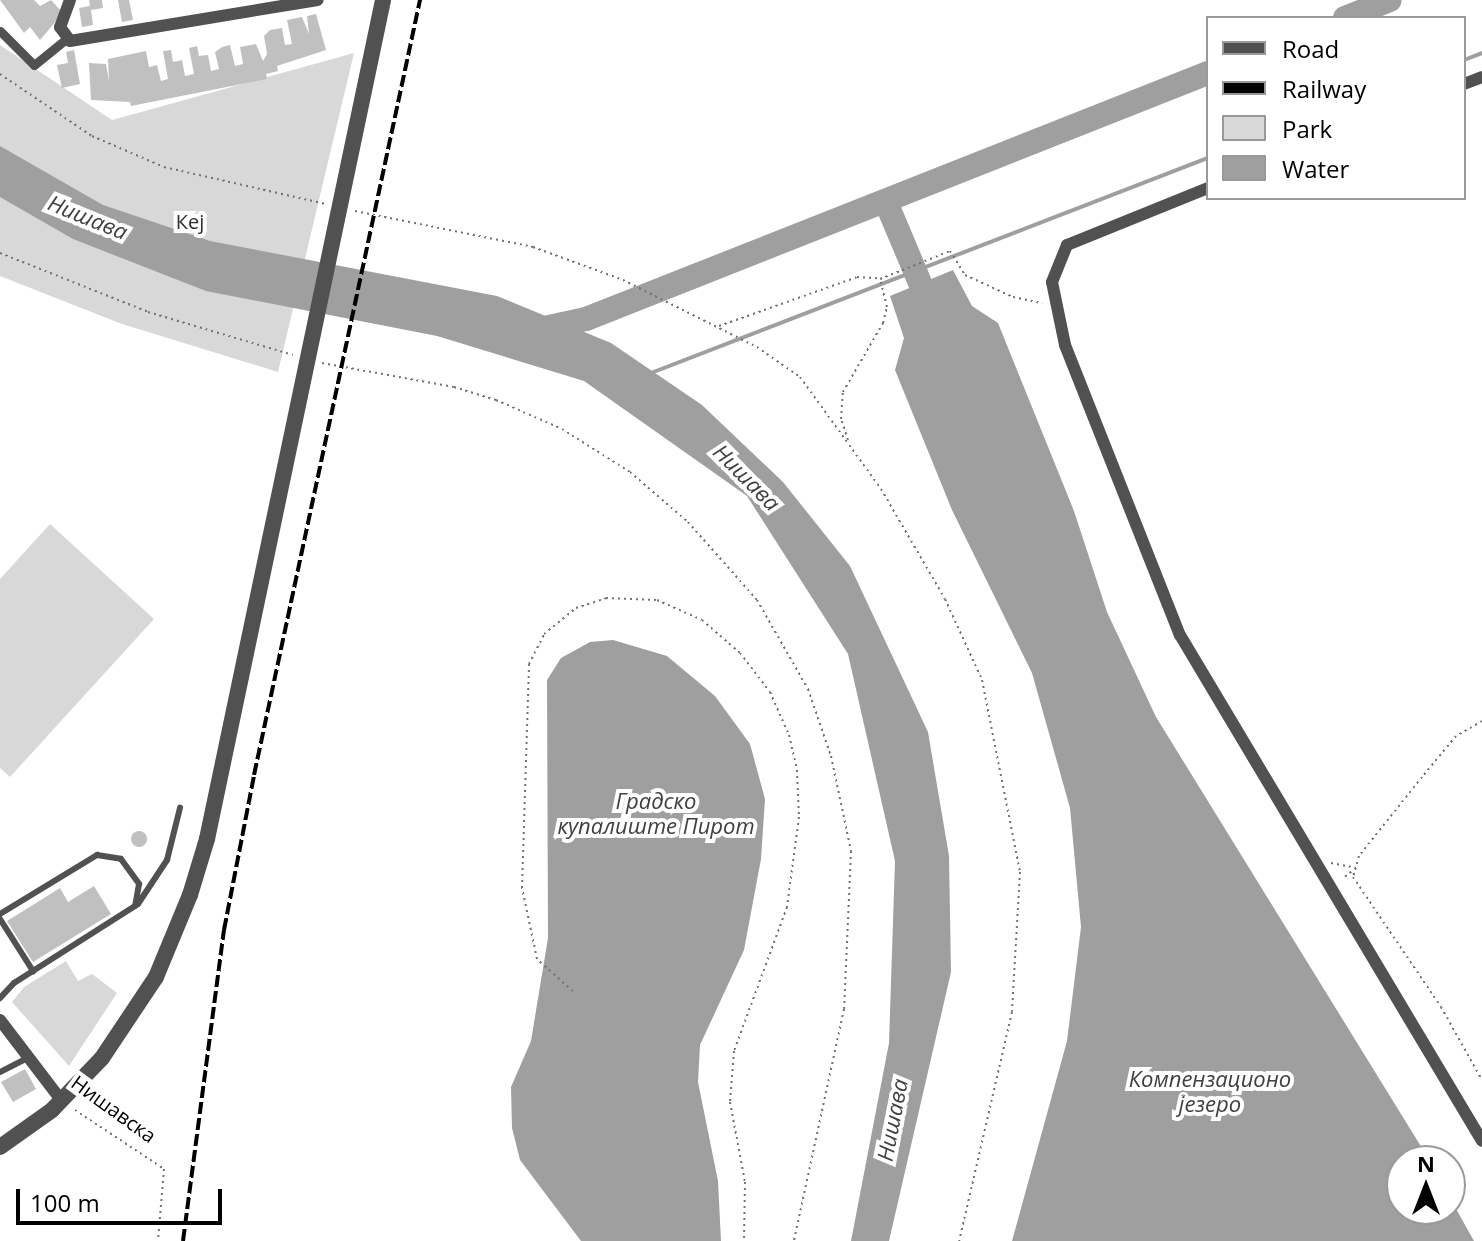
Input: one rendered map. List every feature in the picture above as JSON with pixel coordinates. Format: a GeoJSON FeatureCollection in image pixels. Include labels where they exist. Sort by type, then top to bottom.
{"type":"FeatureCollection","features":[{"type":"Feature","properties":{"kind":"street"},"geometry":{"type":"LineString","coordinates":[[66,39],[60,25],[70,0]]}},
{"type":"Feature","properties":{"kind":"street"},"geometry":{"type":"LineString","coordinates":[[0,31],[34,65],[66,39],[107,38],[318,0]]}},
{"type":"Feature","properties":{"kind":"street"},"geometry":{"type":"LineString","coordinates":[[0,1147],[62,1101],[95,1067],[156,977],[190,895],[213,810],[383,0]]}},
{"type":"Feature","properties":{"kind":"street"},"geometry":{"type":"LineString","coordinates":[[1206,189],[1067,245],[1052,282],[1065,345],[1180,635],[1310,858],[1482,1141]]}},
{"type":"Feature","properties":{"kind":"street","name":"Нишавска"},"geometry":{"type":"LineString","coordinates":[[0,1020],[62,1101]]}},
{"type":"Feature","properties":{"kind":"lane"},"geometry":{"type":"LineString","coordinates":[[0,998],[33,971],[135,906],[164,867],[180,808]]}},
{"type":"Feature","properties":{"kind":"lane"},"geometry":{"type":"LineString","coordinates":[[33,971],[0,916],[105,854],[133,870],[139,891],[135,906]]}},
{"type":"Feature","properties":{"kind":"lane"},"geometry":{"type":"LineString","coordinates":[[0,1072],[29,1057]]}},
{"type":"Feature","properties":{"kind":"path"},"geometry":{"type":"LineString","coordinates":[[0,74],[92,136],[164,167],[337,211],[533,247],[623,280],[757,347],[800,377],[849,445],[945,599],[982,680],[1020,872],[1012,1012],[959,1241]]}},
{"type":"Feature","properties":{"kind":"path"},"geometry":{"type":"LineString","coordinates":[[880,279],[950,251],[956,266],[1013,297],[1056,303]]}},
{"type":"Feature","properties":{"kind":"path"},"geometry":{"type":"LineString","coordinates":[[0,253],[148,312],[306,359],[496,400],[562,429],[630,472],[688,522],[757,600],[808,689],[831,756],[851,851],[844,1009],[794,1241]]}},
{"type":"Feature","properties":{"kind":"path"},"geometry":{"type":"LineString","coordinates":[[716,327],[857,277],[875,275],[880,279],[885,292],[883,323],[843,392],[841,419],[849,445]]}},
{"type":"Feature","properties":{"kind":"path"},"geometry":{"type":"LineString","coordinates":[[573,991],[537,959],[522,888],[529,664],[544,634],[576,608],[606,598],[657,600],[702,620],[740,653],[770,692],[789,735],[797,770],[799,817],[787,907],[734,1051],[730,1102],[745,1182],[744,1241]]}},
{"type":"Feature","properties":{"kind":"path"},"geometry":{"type":"LineString","coordinates":[[1482,721],[1456,736],[1359,856],[1356,868],[1359,889],[1441,1007],[1482,1080]]}},
{"type":"Feature","properties":{"kind":"path"},"geometry":{"type":"LineString","coordinates":[[1310,858],[1356,868]]}},
{"type":"Feature","properties":{"kind":"path"},"geometry":{"type":"LineString","coordinates":[[1329,889],[1356,868]]}},
{"type":"Feature","properties":{"kind":"path","name":"Нишавска"},"geometry":{"type":"LineString","coordinates":[[62,1101],[164,1169],[158,1241]]}},
{"type":"Feature","properties":{"kind":"green space","name":"Кеј"},"geometry":{"type":"Polygon","coordinates":[[[0,45],[112,120],[354,53],[278,372],[122,324],[0,276],[0,45]]]}},
{"type":"Feature","properties":{"kind":"green space"},"geometry":{"type":"Polygon","coordinates":[[[50,524],[154,619],[10,777],[0,768],[0,579],[50,524]]]}},
{"type":"Feature","properties":{"kind":"green space"},"geometry":{"type":"Polygon","coordinates":[[[66,961],[78,981],[92,974],[117,993],[69,1066],[12,1002],[24,987],[66,961]]]}},
{"type":"Feature","properties":{"kind":"water","name":"Нишава"},"geometry":{"type":"Polygon","coordinates":[[[0,146],[103,205],[210,241],[497,296],[611,343],[702,405],[783,482],[850,566],[928,732],[949,856],[951,972],[889,1241],[851,1241],[889,1043],[895,861],[848,654],[747,496],[584,381],[437,336],[206,291],[73,239],[0,197],[0,146]]]}},
{"type":"Feature","properties":{"kind":"water","name":"Компензационо језеро"},"geometry":{"type":"Polygon","coordinates":[[[953,270],[972,306],[998,323],[1074,511],[1107,612],[1156,717],[1420,1145],[1386,1145],[1386,1225],[1465,1225],[1474,1241],[1012,1241],[1067,1041],[1081,927],[1070,808],[1032,673],[952,510],[895,370],[904,338],[890,296],[953,270]]]}},
{"type":"Feature","properties":{"kind":"water","name":"Градско купалиште Пирот"},"geometry":{"type":"Polygon","coordinates":[[[613,640],[667,656],[715,696],[750,744],[765,799],[761,859],[744,950],[700,1045],[698,1082],[718,1181],[721,1241],[581,1241],[520,1160],[512,1128],[511,1087],[531,1041],[548,938],[547,680],[561,658],[590,642],[613,640]]]}},
{"type":"Feature","properties":{"kind":"building"},"geometry":{"type":"Polygon","coordinates":[[[0,0],[34,0],[40,6],[51,0],[63,13],[40,40],[30,27],[24,33],[0,0]]]}},
{"type":"Feature","properties":{"kind":"building"},"geometry":{"type":"Polygon","coordinates":[[[89,0],[102,0],[103,8],[91,10],[93,25],[82,27],[79,8],[90,6],[89,0]]]}},
{"type":"Feature","properties":{"kind":"building"},"geometry":{"type":"Polygon","coordinates":[[[118,0],[129,0],[133,20],[122,22],[118,0]]]}},
{"type":"Feature","properties":{"kind":"building"},"geometry":{"type":"Polygon","coordinates":[[[316,14],[326,50],[277,66],[278,71],[266,74],[267,79],[131,106],[130,102],[91,100],[89,63],[106,64],[109,81],[108,59],[146,51],[149,67],[157,65],[161,81],[168,79],[163,51],[171,50],[173,62],[182,60],[185,76],[194,74],[189,48],[197,46],[199,56],[208,55],[211,71],[219,69],[215,52],[230,45],[235,66],[243,64],[240,47],[256,44],[263,61],[267,54],[264,36],[270,30],[282,28],[285,45],[292,44],[287,20],[302,17],[309,34],[307,16],[316,14]]]}},
{"type":"Feature","properties":{"kind":"building"},"geometry":{"type":"Polygon","coordinates":[[[74,50],[80,84],[62,88],[57,65],[68,63],[66,52],[74,50]]]}},
{"type":"Feature","properties":{"kind":"building"},"geometry":{"type":"Polygon","coordinates":[[[136,831],[142,831],[147,839],[145,845],[136,847],[131,842],[131,836],[136,831]]]}},
{"type":"Feature","properties":{"kind":"building"},"geometry":{"type":"Polygon","coordinates":[[[94,886],[111,914],[33,962],[7,921],[60,888],[68,902],[94,886]]]}},
{"type":"Feature","properties":{"kind":"building"},"geometry":{"type":"Polygon","coordinates":[[[25,1069],[36,1089],[13,1102],[1,1082],[25,1069]]]}},
{"type":"Feature","properties":{"kind":"waterway"},"geometry":{"type":"LineString","coordinates":[[1350,16],[1390,0]]}},
{"type":"Feature","properties":{"kind":"waterway"},"geometry":{"type":"LineString","coordinates":[[1466,59],[1482,53]]}},
{"type":"Feature","properties":{"kind":"waterway"},"geometry":{"type":"LineString","coordinates":[[535,330],[586,319],[1206,74]]}},
{"type":"Feature","properties":{"kind":"waterway"},"geometry":{"type":"LineString","coordinates":[[651,373],[1206,159]]}},
{"type":"Feature","properties":{"kind":"waterway"},"geometry":{"type":"LineString","coordinates":[[886,202],[920,283]]}},
{"type":"Feature","properties":{"kind":"railway"},"geometry":{"type":"LineString","coordinates":[[183,1241],[224,930],[254,775],[420,0]]}}]}
